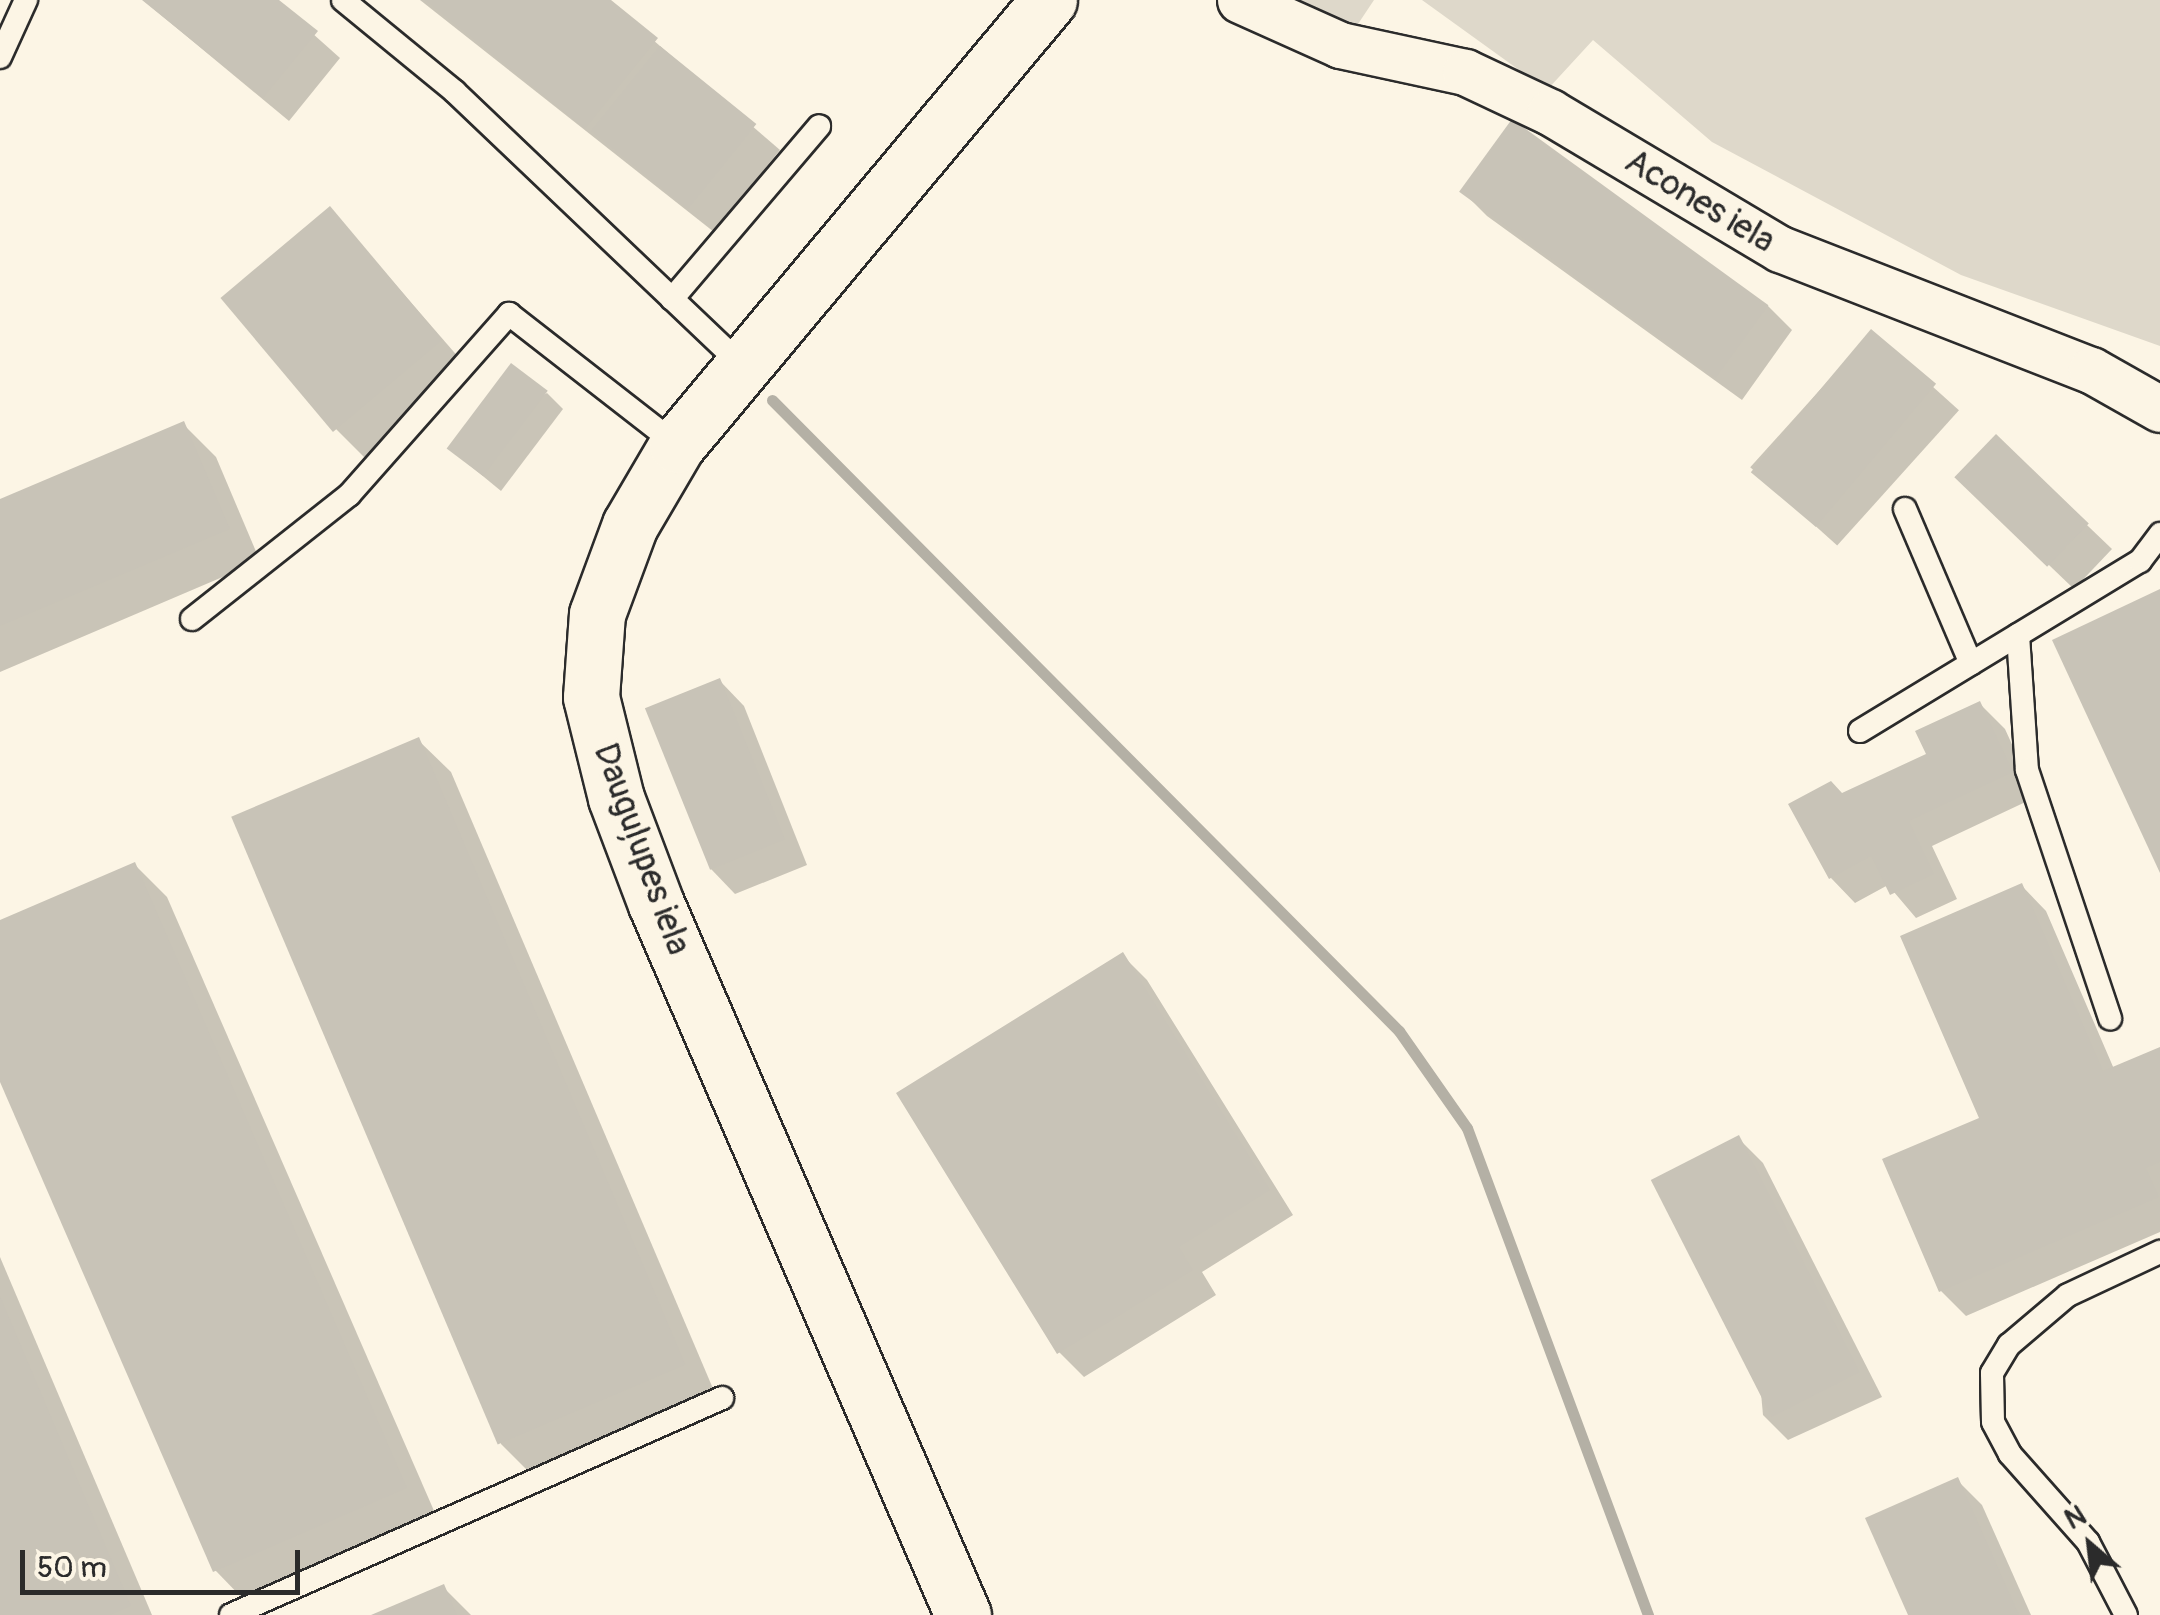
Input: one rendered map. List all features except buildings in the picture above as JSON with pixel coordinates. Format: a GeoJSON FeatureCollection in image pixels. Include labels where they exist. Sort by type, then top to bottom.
{"type":"FeatureCollection","features":[{"type":"Feature","properties":{"kind":"street","name":"Dauguļupes iela"},"geometry":{"type":"LineString","coordinates":[[964,1615],[656,904],[616,798],[591,697],[596,614],[630,525],[677,446],[1049,0]]}},
{"type":"Feature","properties":{"kind":"street","name":"Acones iela"},"geometry":{"type":"LineString","coordinates":[[1240,0],[1340,45],[1466,72],[1550,112],[1780,250],[2092,370],[2160,409]]}},
{"type":"Feature","properties":{"kind":"lane"},"geometry":{"type":"LineString","coordinates":[[0,57],[26,0]]}},
{"type":"Feature","properties":{"kind":"lane"},"geometry":{"type":"LineString","coordinates":[[343,0],[454,91],[744,368]]}},
{"type":"Feature","properties":{"kind":"lane"},"geometry":{"type":"LineString","coordinates":[[672,299],[819,126]]}},
{"type":"Feature","properties":{"kind":"lane"},"geometry":{"type":"LineString","coordinates":[[192,620],[350,494],[509,314],[677,446]]}},
{"type":"Feature","properties":{"kind":"lane"},"geometry":{"type":"LineString","coordinates":[[1905,509],[1971,664]]}},
{"type":"Feature","properties":{"kind":"lane"},"geometry":{"type":"LineString","coordinates":[[1860,732],[2140,561],[2160,534]]}},
{"type":"Feature","properties":{"kind":"lane"},"geometry":{"type":"LineString","coordinates":[[2018,635],[2028,770],[2110,1018]]}},
{"type":"Feature","properties":{"kind":"lane"},"geometry":{"type":"LineString","coordinates":[[2126,1615],[2088,1542],[2010,1454],[1993,1422],[1992,1373],[2010,1344],[2068,1295],[2160,1252]]}},
{"type":"Feature","properties":{"kind":"lane"},"geometry":{"type":"LineString","coordinates":[[231,1615],[722,1398]]}},
{"type":"Feature","properties":{"kind":"shaded area"},"geometry":{"type":"Polygon","coordinates":[[[1283,0],[1374,0],[1358,24],[1330,23],[1283,0]]]}},
{"type":"Feature","properties":{"kind":"shaded area"},"geometry":{"type":"Polygon","coordinates":[[[1422,0],[2160,0],[2160,346],[1961,275],[1712,142],[1593,40],[1547,90],[1422,0]]]}},
{"type":"Feature","properties":{"kind":"waterway"},"geometry":{"type":"LineString","coordinates":[[772,400],[1399,1031],[1467,1128],[1648,1615]]}}]}
